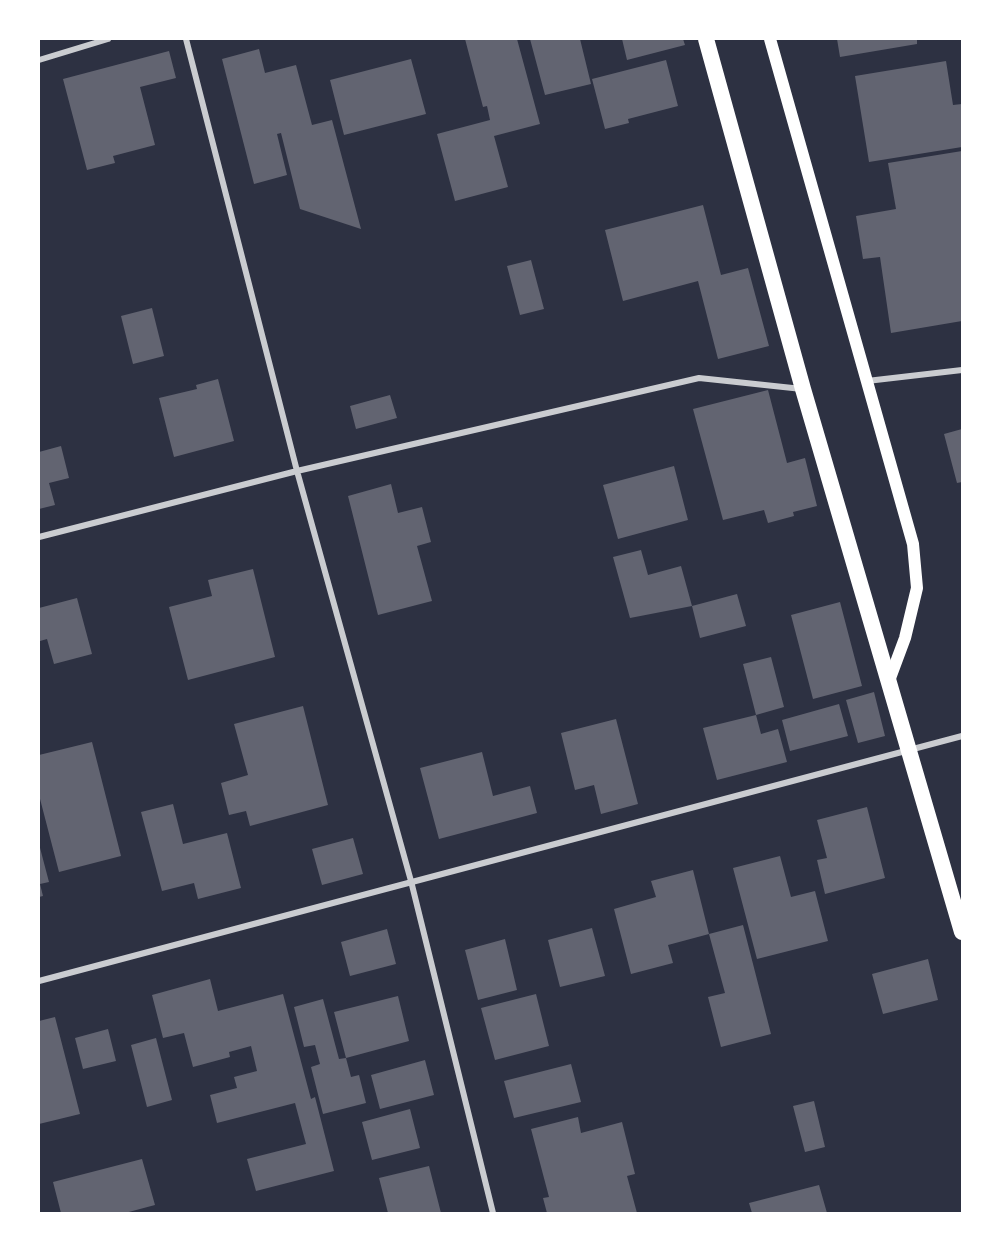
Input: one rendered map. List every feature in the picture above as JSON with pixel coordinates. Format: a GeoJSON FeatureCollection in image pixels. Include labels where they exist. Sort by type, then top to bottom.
{"type":"FeatureCollection","features":[{"type":"Feature","properties":{"kind":"highway"},"geometry":{"type":"LineString","coordinates":[[706,39],[803,389],[962,933]]}},
{"type":"Feature","properties":{"kind":"main road"},"geometry":{"type":"LineString","coordinates":[[770,39],[913,544],[917,588],[905,638],[889,681]]}},
{"type":"Feature","properties":{"kind":"street"},"geometry":{"type":"LineString","coordinates":[[39,60],[108,39]]}},
{"type":"Feature","properties":{"kind":"street"},"geometry":{"type":"LineString","coordinates":[[186,39],[297,471],[411,881],[493,1213]]}},
{"type":"Feature","properties":{"kind":"street"},"geometry":{"type":"LineString","coordinates":[[867,381],[962,370]]}},
{"type":"Feature","properties":{"kind":"street"},"geometry":{"type":"LineString","coordinates":[[39,537],[297,471],[699,378],[803,389]]}},
{"type":"Feature","properties":{"kind":"street"},"geometry":{"type":"LineString","coordinates":[[39,981],[962,736]]}},
{"type":"Feature","properties":{"kind":"building"},"geometry":{"type":"Polygon","coordinates":[[[465,39],[517,39],[540,124],[494,136],[508,187],[455,201],[437,134],[490,120],[487,106],[483,107],[465,39]]]}},
{"type":"Feature","properties":{"kind":"building"},"geometry":{"type":"Polygon","coordinates":[[[530,39],[580,39],[591,84],[545,95],[530,39]]]}},
{"type":"Feature","properties":{"kind":"building"},"geometry":{"type":"Polygon","coordinates":[[[622,39],[683,39],[685,45],[627,60],[622,39]]]}},
{"type":"Feature","properties":{"kind":"building"},"geometry":{"type":"Polygon","coordinates":[[[837,39],[917,39],[917,44],[840,57],[837,39]]]}},
{"type":"Feature","properties":{"kind":"building"},"geometry":{"type":"Polygon","coordinates":[[[259,49],[265,73],[296,65],[312,125],[332,120],[361,229],[300,209],[281,133],[277,134],[287,175],[254,184],[222,59],[259,49]]]}},
{"type":"Feature","properties":{"kind":"building"},"geometry":{"type":"Polygon","coordinates":[[[169,51],[176,78],[140,87],[155,145],[113,156],[115,163],[87,170],[63,79],[169,51]]]}},
{"type":"Feature","properties":{"kind":"building"},"geometry":{"type":"Polygon","coordinates":[[[411,59],[426,114],[344,135],[330,80],[411,59]]]}},
{"type":"Feature","properties":{"kind":"building"},"geometry":{"type":"Polygon","coordinates":[[[666,60],[678,106],[628,119],[629,123],[605,129],[592,79],[666,60]]]}},
{"type":"Feature","properties":{"kind":"building"},"geometry":{"type":"Polygon","coordinates":[[[946,61],[953,105],[962,104],[962,147],[869,162],[855,76],[946,61]]]}},
{"type":"Feature","properties":{"kind":"building"},"geometry":{"type":"Polygon","coordinates":[[[962,151],[962,321],[891,333],[880,257],[863,259],[856,216],[896,209],[888,163],[962,151]]]}},
{"type":"Feature","properties":{"kind":"building"},"geometry":{"type":"Polygon","coordinates":[[[703,205],[721,275],[748,268],[769,346],[718,359],[698,281],[623,301],[605,230],[703,205]]]}},
{"type":"Feature","properties":{"kind":"building"},"geometry":{"type":"Polygon","coordinates":[[[531,260],[544,309],[520,315],[507,266],[531,260]]]}},
{"type":"Feature","properties":{"kind":"building"},"geometry":{"type":"Polygon","coordinates":[[[152,308],[164,356],[133,364],[121,316],[152,308]]]}},
{"type":"Feature","properties":{"kind":"building"},"geometry":{"type":"Polygon","coordinates":[[[218,379],[234,441],[174,457],[159,398],[197,389],[196,385],[218,379]]]}},
{"type":"Feature","properties":{"kind":"building"},"geometry":{"type":"Polygon","coordinates":[[[768,390],[787,463],[805,458],[817,506],[793,512],[794,516],[768,523],[764,510],[723,520],[693,409],[768,390]]]}},
{"type":"Feature","properties":{"kind":"building"},"geometry":{"type":"Polygon","coordinates":[[[390,395],[397,418],[356,429],[350,406],[390,395]]]}},
{"type":"Feature","properties":{"kind":"building"},"geometry":{"type":"Polygon","coordinates":[[[962,429],[962,482],[957,483],[944,434],[962,429]]]}},
{"type":"Feature","properties":{"kind":"building"},"geometry":{"type":"Polygon","coordinates":[[[61,446],[69,478],[49,483],[55,505],[39,509],[39,452],[61,446]]]}},
{"type":"Feature","properties":{"kind":"building"},"geometry":{"type":"Polygon","coordinates":[[[674,466],[688,520],[618,539],[603,485],[674,466]]]}},
{"type":"Feature","properties":{"kind":"building"},"geometry":{"type":"Polygon","coordinates":[[[391,484],[398,513],[422,507],[431,542],[417,546],[432,601],[378,615],[348,496],[391,484]]]}},
{"type":"Feature","properties":{"kind":"building"},"geometry":{"type":"Polygon","coordinates":[[[641,550],[648,575],[681,566],[692,606],[630,618],[613,557],[641,550]]]}},
{"type":"Feature","properties":{"kind":"building"},"geometry":{"type":"Polygon","coordinates":[[[253,569],[275,657],[188,680],[169,607],[212,596],[208,580],[253,569]]]}},
{"type":"Feature","properties":{"kind":"building"},"geometry":{"type":"Polygon","coordinates":[[[737,594],[746,626],[700,638],[692,606],[737,594]]]}},
{"type":"Feature","properties":{"kind":"building"},"geometry":{"type":"Polygon","coordinates":[[[77,598],[92,654],[54,664],[47,639],[40,641],[39,608],[77,598]]]}},
{"type":"Feature","properties":{"kind":"building"},"geometry":{"type":"Polygon","coordinates":[[[840,602],[862,686],[813,699],[791,615],[840,602]]]}},
{"type":"Feature","properties":{"kind":"building"},"geometry":{"type":"Polygon","coordinates":[[[771,657],[784,707],[756,715],[743,664],[771,657]]]}},
{"type":"Feature","properties":{"kind":"building"},"geometry":{"type":"Polygon","coordinates":[[[874,692],[885,736],[858,743],[846,700],[874,692]]]}},
{"type":"Feature","properties":{"kind":"building"},"geometry":{"type":"Polygon","coordinates":[[[839,704],[848,736],[790,751],[782,720],[839,704]]]}},
{"type":"Feature","properties":{"kind":"building"},"geometry":{"type":"Polygon","coordinates":[[[303,706],[328,805],[250,826],[246,811],[229,815],[221,783],[248,775],[234,724],[303,706]]]}},
{"type":"Feature","properties":{"kind":"building"},"geometry":{"type":"Polygon","coordinates":[[[756,715],[761,734],[778,729],[787,762],[717,780],[703,728],[756,715]]]}},
{"type":"Feature","properties":{"kind":"building"},"geometry":{"type":"Polygon","coordinates":[[[616,719],[638,804],[601,814],[594,785],[575,790],[561,733],[616,719]]]}},
{"type":"Feature","properties":{"kind":"building"},"geometry":{"type":"Polygon","coordinates":[[[92,742],[121,856],[59,872],[39,795],[39,755],[92,742]]]}},
{"type":"Feature","properties":{"kind":"building"},"geometry":{"type":"Polygon","coordinates":[[[482,752],[493,796],[530,786],[537,813],[439,839],[420,768],[482,752]]]}},
{"type":"Feature","properties":{"kind":"building"},"geometry":{"type":"Polygon","coordinates":[[[173,804],[183,844],[227,833],[241,888],[198,899],[194,883],[162,891],[141,812],[173,804]]]}},
{"type":"Feature","properties":{"kind":"building"},"geometry":{"type":"Polygon","coordinates":[[[867,807],[885,878],[825,894],[817,860],[827,858],[817,820],[867,807]]]}},
{"type":"Feature","properties":{"kind":"building"},"geometry":{"type":"Polygon","coordinates":[[[353,838],[363,874],[322,885],[312,849],[353,838]]]}},
{"type":"Feature","properties":{"kind":"building"},"geometry":{"type":"Polygon","coordinates":[[[39,844],[49,882],[40,884],[43,896],[39,897],[39,844]]]}},
{"type":"Feature","properties":{"kind":"building"},"geometry":{"type":"Polygon","coordinates":[[[780,856],[791,897],[815,891],[828,941],[757,959],[733,868],[780,856]]]}},
{"type":"Feature","properties":{"kind":"building"},"geometry":{"type":"Polygon","coordinates":[[[693,870],[709,934],[668,945],[673,963],[631,974],[614,909],[656,897],[651,881],[693,870]]]}},
{"type":"Feature","properties":{"kind":"building"},"geometry":{"type":"Polygon","coordinates":[[[743,925],[771,1034],[721,1047],[708,997],[725,993],[709,934],[743,925]]]}},
{"type":"Feature","properties":{"kind":"building"},"geometry":{"type":"Polygon","coordinates":[[[592,928],[605,976],[560,987],[548,940],[592,928]]]}},
{"type":"Feature","properties":{"kind":"building"},"geometry":{"type":"Polygon","coordinates":[[[387,929],[396,964],[350,976],[341,942],[387,929]]]}},
{"type":"Feature","properties":{"kind":"building"},"geometry":{"type":"Polygon","coordinates":[[[505,939],[517,990],[478,1000],[465,950],[505,939]]]}},
{"type":"Feature","properties":{"kind":"building"},"geometry":{"type":"Polygon","coordinates":[[[928,959],[938,1000],[883,1014],[872,974],[928,959]]]}},
{"type":"Feature","properties":{"kind":"building"},"geometry":{"type":"Polygon","coordinates":[[[210,979],[218,1011],[283,994],[311,1099],[315,1097],[334,1171],[256,1191],[247,1159],[306,1144],[295,1103],[217,1123],[210,1095],[237,1088],[234,1077],[257,1071],[251,1046],[229,1052],[230,1057],[193,1067],[184,1033],[163,1038],[152,995],[210,979]]]}},
{"type":"Feature","properties":{"kind":"building"},"geometry":{"type":"Polygon","coordinates":[[[536,994],[549,1046],[495,1060],[481,1008],[536,994]]]}},
{"type":"Feature","properties":{"kind":"building"},"geometry":{"type":"Polygon","coordinates":[[[398,996],[409,1041],[346,1058],[334,1012],[398,996]]]}},
{"type":"Feature","properties":{"kind":"building"},"geometry":{"type":"Polygon","coordinates":[[[323,999],[339,1059],[346,1058],[351,1077],[359,1075],[366,1103],[323,1114],[311,1067],[320,1064],[315,1045],[304,1047],[294,1007],[323,999]]]}},
{"type":"Feature","properties":{"kind":"building"},"geometry":{"type":"Polygon","coordinates":[[[55,1017],[80,1114],[39,1124],[39,1021],[55,1017]]]}},
{"type":"Feature","properties":{"kind":"building"},"geometry":{"type":"Polygon","coordinates":[[[108,1029],[116,1061],[83,1069],[75,1038],[108,1029]]]}},
{"type":"Feature","properties":{"kind":"building"},"geometry":{"type":"Polygon","coordinates":[[[156,1038],[172,1100],[147,1107],[131,1045],[156,1038]]]}},
{"type":"Feature","properties":{"kind":"building"},"geometry":{"type":"Polygon","coordinates":[[[425,1060],[434,1095],[380,1109],[371,1075],[425,1060]]]}},
{"type":"Feature","properties":{"kind":"building"},"geometry":{"type":"Polygon","coordinates":[[[571,1064],[581,1102],[514,1118],[504,1081],[571,1064]]]}},
{"type":"Feature","properties":{"kind":"building"},"geometry":{"type":"Polygon","coordinates":[[[814,1101],[825,1147],[805,1152],[793,1106],[814,1101]]]}},
{"type":"Feature","properties":{"kind":"building"},"geometry":{"type":"Polygon","coordinates":[[[410,1109],[420,1148],[372,1160],[362,1122],[410,1109]]]}},
{"type":"Feature","properties":{"kind":"building"},"geometry":{"type":"Polygon","coordinates":[[[578,1117],[581,1133],[622,1122],[635,1174],[627,1176],[637,1213],[547,1213],[543,1198],[549,1197],[531,1129],[578,1117]]]}},
{"type":"Feature","properties":{"kind":"building"},"geometry":{"type":"Polygon","coordinates":[[[142,1159],[155,1205],[125,1213],[61,1213],[53,1182],[142,1159]]]}},
{"type":"Feature","properties":{"kind":"building"},"geometry":{"type":"Polygon","coordinates":[[[429,1166],[441,1213],[388,1213],[379,1178],[429,1166]]]}},
{"type":"Feature","properties":{"kind":"building"},"geometry":{"type":"Polygon","coordinates":[[[819,1185],[827,1213],[752,1213],[749,1203],[819,1185]]]}}]}
